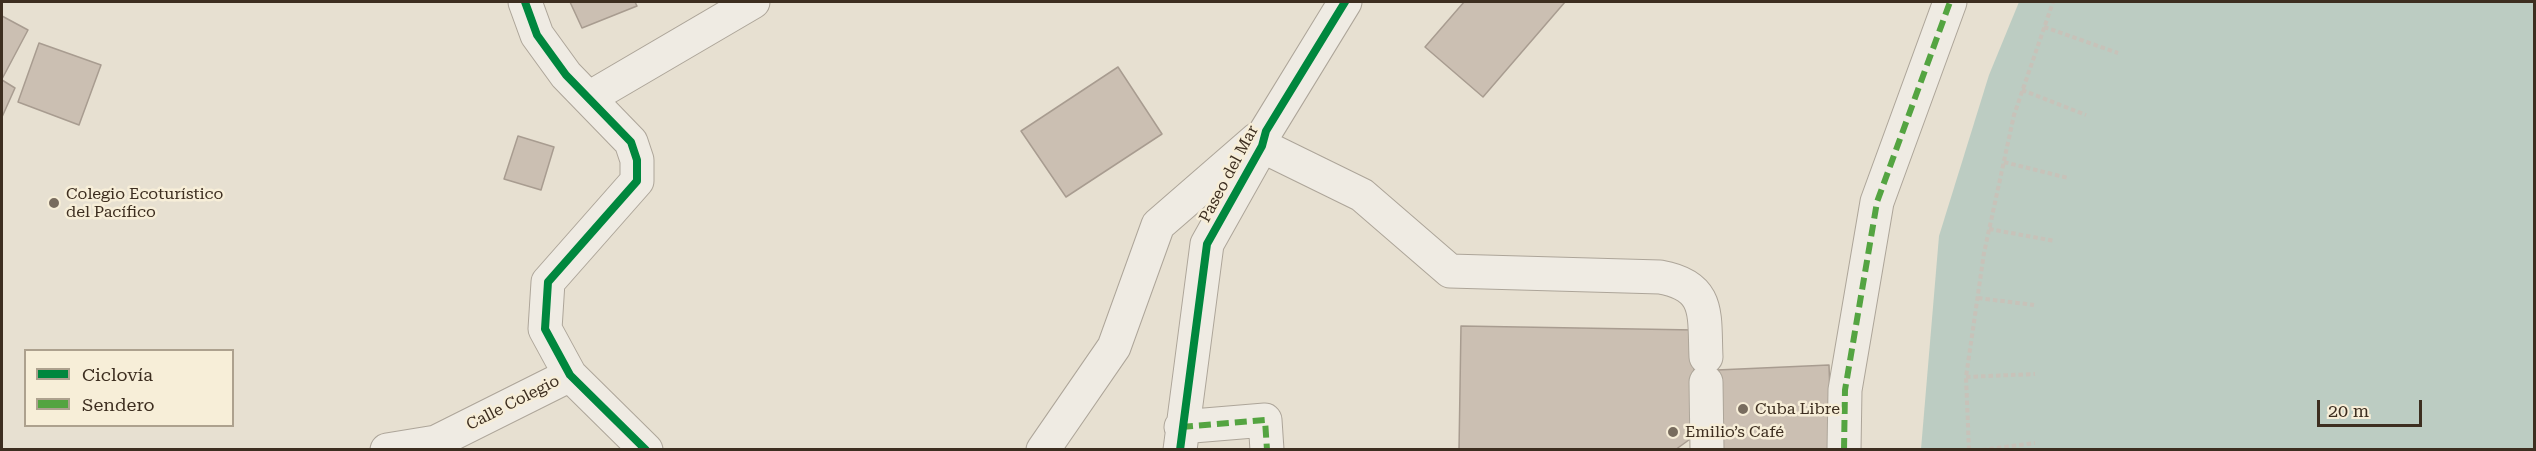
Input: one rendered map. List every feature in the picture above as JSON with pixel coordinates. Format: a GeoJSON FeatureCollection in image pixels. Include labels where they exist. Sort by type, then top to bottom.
{"type":"FeatureCollection","features":[{"type":"Feature","properties":{"kind":"street"},"geometry":{"type":"LineString","coordinates":[[525,2],[537,35],[566,75],[631,142],[637,160],[637,181],[548,282],[545,329],[570,375],[646,450]]}},
{"type":"Feature","properties":{"kind":"street"},"geometry":{"type":"LineString","coordinates":[[589,98],[753,2]]}},
{"type":"Feature","properties":{"kind":"street","name":"Paseo del Mar"},"geometry":{"type":"LineString","coordinates":[[1181,438],[1207,244],[1264,139],[1345,2]]}},
{"type":"Feature","properties":{"kind":"street"},"geometry":{"type":"LineString","coordinates":[[1844,450],[1845,390],[1877,202],[1950,2]]}},
{"type":"Feature","properties":{"kind":"street"},"geometry":{"type":"LineString","coordinates":[[1043,450],[1114,347],[1158,225],[1264,139],[1362,195],[1449,271],[1660,277],[1679,280],[1694,290],[1701,301],[1706,369],[1707,450]]}},
{"type":"Feature","properties":{"kind":"street","name":"Calle Colegio"},"geometry":{"type":"LineString","coordinates":[[387,450],[436,442],[570,375]]}},
{"type":"Feature","properties":{"kind":"street"},"geometry":{"type":"LineString","coordinates":[[1181,438],[1265,420],[1267,450]]}},
{"type":"Feature","properties":{"kind":"path"},"geometry":{"type":"LineString","coordinates":[[1969,450],[1966,377],[1989,229],[2022,90],[2053,2]]}},
{"type":"Feature","properties":{"kind":"path"},"geometry":{"type":"LineString","coordinates":[[2044,27],[2118,52]]}},
{"type":"Feature","properties":{"kind":"path"},"geometry":{"type":"LineString","coordinates":[[2022,90],[2086,115]]}},
{"type":"Feature","properties":{"kind":"path"},"geometry":{"type":"LineString","coordinates":[[2004,162],[2068,178]]}},
{"type":"Feature","properties":{"kind":"path"},"geometry":{"type":"LineString","coordinates":[[1989,229],[2055,241]]}},
{"type":"Feature","properties":{"kind":"path"},"geometry":{"type":"LineString","coordinates":[[1978,298],[2034,305]]}},
{"type":"Feature","properties":{"kind":"path"},"geometry":{"type":"LineString","coordinates":[[1966,377],[2035,374]]}},
{"type":"Feature","properties":{"kind":"path"},"geometry":{"type":"LineString","coordinates":[[1982,450],[2035,443]]}},
{"type":"Feature","properties":{"kind":"shaded area"},"geometry":{"type":"Polygon","coordinates":[[[2019,2],[2534,2],[2534,449],[1921,449],[1939,236],[1989,75],[2019,2]]]}},
{"type":"Feature","properties":{"kind":"building"},"geometry":{"type":"Polygon","coordinates":[[[570,2],[635,2],[637,6],[582,28],[570,2]]]}},
{"type":"Feature","properties":{"kind":"building"},"geometry":{"type":"Polygon","coordinates":[[[1464,2],[1565,2],[1483,97],[1425,47],[1464,2]]]}},
{"type":"Feature","properties":{"kind":"building"},"geometry":{"type":"Polygon","coordinates":[[[2,16],[28,30],[2,79],[2,16]]]}},
{"type":"Feature","properties":{"kind":"building"},"geometry":{"type":"Polygon","coordinates":[[[39,43],[101,65],[79,125],[18,102],[39,43]]]}},
{"type":"Feature","properties":{"kind":"building"},"geometry":{"type":"Polygon","coordinates":[[[1118,67],[1162,134],[1066,197],[1021,131],[1118,67]]]}},
{"type":"Feature","properties":{"kind":"building"},"geometry":{"type":"Polygon","coordinates":[[[2,80],[15,88],[2,117],[2,80]]]}},
{"type":"Feature","properties":{"kind":"building"},"geometry":{"type":"Polygon","coordinates":[[[518,136],[554,147],[541,190],[504,179],[518,136]]]}},
{"type":"Feature","properties":{"kind":"building"},"geometry":{"type":"Polygon","coordinates":[[[1461,326],[1695,330],[1693,437],[1675,450],[1459,450],[1461,326]]]}},
{"type":"Feature","properties":{"kind":"building"},"geometry":{"type":"Polygon","coordinates":[[[1829,365],[1832,450],[1720,450],[1717,370],[1829,365]]]}},
{"type":"Feature","properties":{"kind":"marked path"},"geometry":{"type":"LineString","coordinates":[[1844,450],[1845,390],[1877,202],[1950,2]]}},
{"type":"Feature","properties":{"kind":"marked path"},"geometry":{"type":"LineString","coordinates":[[1181,427],[1265,420],[1267,450]]}},
{"type":"Feature","properties":{"kind":"cycle path"},"geometry":{"type":"LineString","coordinates":[[525,2],[537,35],[566,75],[631,142],[637,160],[637,181],[548,282],[545,329],[570,375],[646,450]]}},
{"type":"Feature","properties":{"kind":"cycle path"},"geometry":{"type":"LineString","coordinates":[[1180,450],[1207,244],[1262,146],[1266,131],[1345,2]]}},
{"type":"Feature","properties":{"kind":"place","name":"Colegio Ecoturístico del Pacífico"},"geometry":{"type":"Point","coordinates":[54,203]}},
{"type":"Feature","properties":{"kind":"place","name":"Cuba Libre"},"geometry":{"type":"Point","coordinates":[1743,409]}},
{"type":"Feature","properties":{"kind":"place","name":"Emilio’s Café"},"geometry":{"type":"Point","coordinates":[1673,432]}}]}
